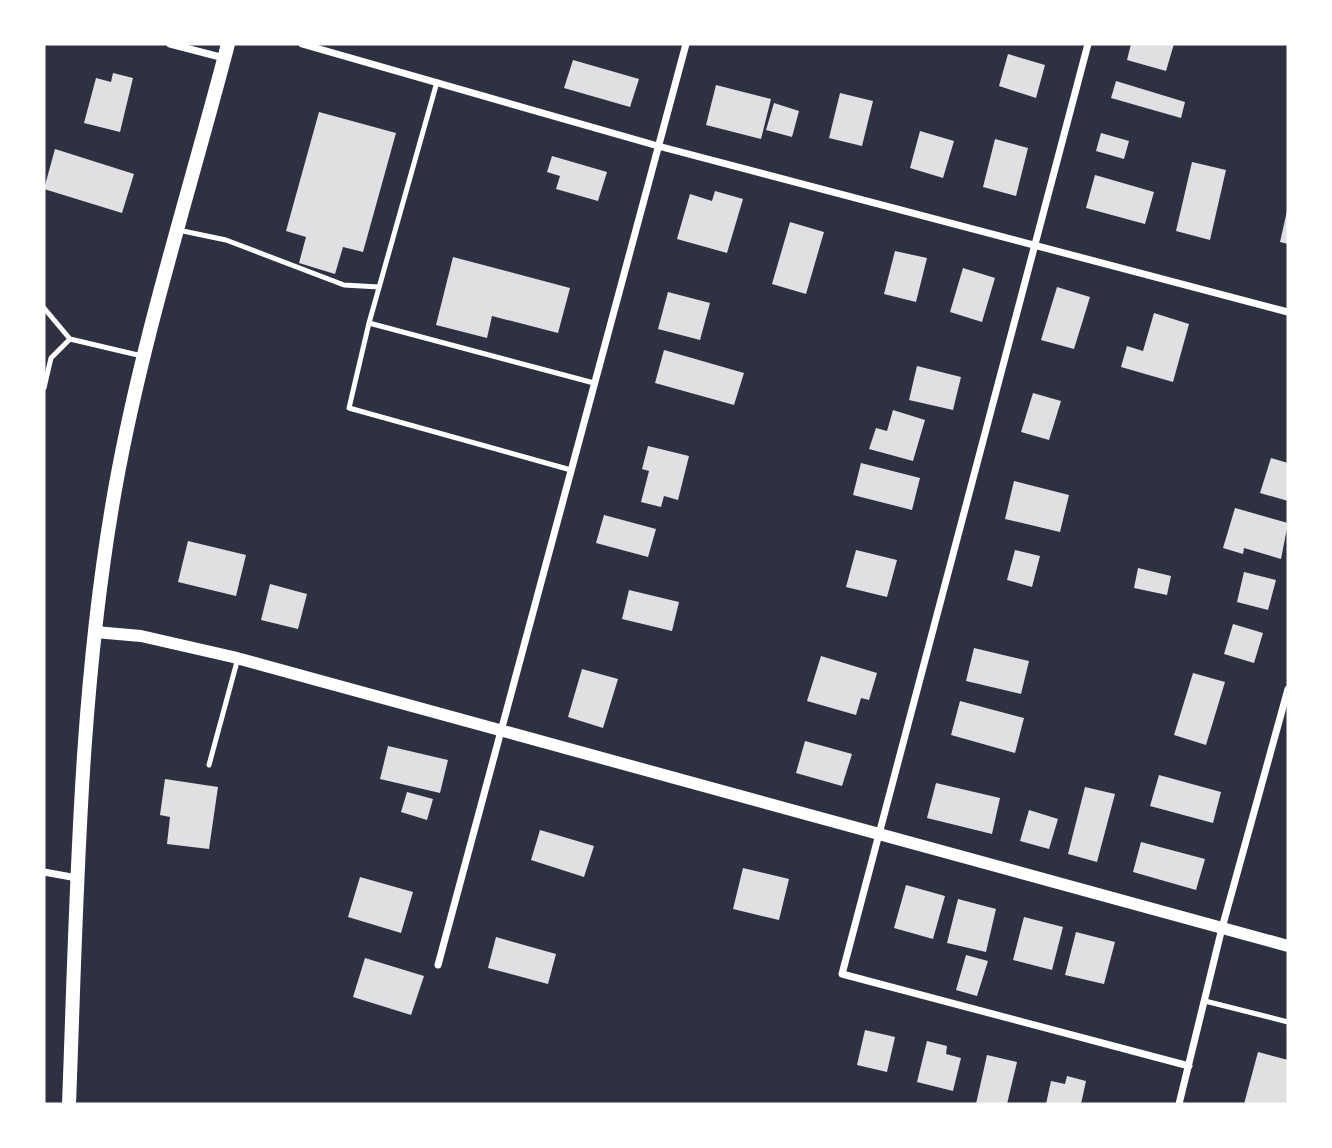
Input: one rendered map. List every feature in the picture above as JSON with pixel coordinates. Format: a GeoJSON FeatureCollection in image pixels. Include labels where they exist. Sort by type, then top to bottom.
{"type":"FeatureCollection","features":[{"type":"Feature","properties":{"kind":"main road"},"geometry":{"type":"LineString","coordinates":[[69,1104],[78,878],[95,632],[116,484],[145,356],[226,51]]}},
{"type":"Feature","properties":{"kind":"street"},"geometry":{"type":"LineString","coordinates":[[170,44],[226,51]]}},
{"type":"Feature","properties":{"kind":"street"},"geometry":{"type":"LineString","coordinates":[[302,44],[659,146],[1288,312]]}},
{"type":"Feature","properties":{"kind":"street"},"geometry":{"type":"LineString","coordinates":[[438,965],[499,729],[686,44]]}},
{"type":"Feature","properties":{"kind":"street"},"geometry":{"type":"LineString","coordinates":[[1088,44],[881,835],[842,974],[1189,1066]]}},
{"type":"Feature","properties":{"kind":"street"},"geometry":{"type":"LineString","coordinates":[[95,632],[141,636],[238,658],[1288,946]]}},
{"type":"Feature","properties":{"kind":"street"},"geometry":{"type":"LineString","coordinates":[[1179,1104],[1222,928],[1288,689]]}},
{"type":"Feature","properties":{"kind":"street"},"geometry":{"type":"LineString","coordinates":[[44,872],[78,878]]}},
{"type":"Feature","properties":{"kind":"lane"},"geometry":{"type":"LineString","coordinates":[[437,82],[369,323],[349,408],[571,470]]}},
{"type":"Feature","properties":{"kind":"lane"},"geometry":{"type":"LineString","coordinates":[[178,230],[226,240],[344,285],[379,288]]}},
{"type":"Feature","properties":{"kind":"lane"},"geometry":{"type":"LineString","coordinates":[[44,308],[70,339],[145,356]]}},
{"type":"Feature","properties":{"kind":"lane"},"geometry":{"type":"LineString","coordinates":[[369,323],[594,383]]}},
{"type":"Feature","properties":{"kind":"lane"},"geometry":{"type":"LineString","coordinates":[[44,388],[51,358],[70,339]]}},
{"type":"Feature","properties":{"kind":"lane"},"geometry":{"type":"LineString","coordinates":[[209,765],[238,658]]}},
{"type":"Feature","properties":{"kind":"lane"},"geometry":{"type":"LineString","coordinates":[[1205,1001],[1288,1022]]}},
{"type":"Feature","properties":{"kind":"building"},"geometry":{"type":"Polygon","coordinates":[[[1131,44],[1174,44],[1166,71],[1127,60],[1131,44]]]}},
{"type":"Feature","properties":{"kind":"building"},"geometry":{"type":"Polygon","coordinates":[[[1008,54],[1045,65],[1036,98],[999,86],[1008,54]]]}},
{"type":"Feature","properties":{"kind":"building"},"geometry":{"type":"Polygon","coordinates":[[[573,60],[639,79],[630,107],[564,88],[573,60]]]}},
{"type":"Feature","properties":{"kind":"building"},"geometry":{"type":"Polygon","coordinates":[[[113,73],[133,78],[120,132],[84,123],[96,78],[111,82],[113,73]]]}},
{"type":"Feature","properties":{"kind":"building"},"geometry":{"type":"Polygon","coordinates":[[[1116,81],[1185,102],[1181,118],[1111,98],[1116,81]]]}},
{"type":"Feature","properties":{"kind":"building"},"geometry":{"type":"Polygon","coordinates":[[[716,85],[771,99],[761,139],[706,125],[716,85]]]}},
{"type":"Feature","properties":{"kind":"building"},"geometry":{"type":"Polygon","coordinates":[[[840,93],[873,101],[862,146],[829,138],[840,93]]]}},
{"type":"Feature","properties":{"kind":"building"},"geometry":{"type":"Polygon","coordinates":[[[774,103],[799,111],[792,137],[766,130],[774,103]]]}},
{"type":"Feature","properties":{"kind":"building"},"geometry":{"type":"Polygon","coordinates":[[[319,112],[396,133],[363,252],[343,247],[335,274],[299,263],[306,237],[286,231],[319,112]]]}},
{"type":"Feature","properties":{"kind":"building"},"geometry":{"type":"Polygon","coordinates":[[[920,131],[954,141],[943,178],[910,168],[920,131]]]}},
{"type":"Feature","properties":{"kind":"building"},"geometry":{"type":"Polygon","coordinates":[[[1101,133],[1129,141],[1124,159],[1096,151],[1101,133]]]}},
{"type":"Feature","properties":{"kind":"building"},"geometry":{"type":"Polygon","coordinates":[[[995,139],[1028,148],[1016,196],[983,187],[995,139]]]}},
{"type":"Feature","properties":{"kind":"building"},"geometry":{"type":"Polygon","coordinates":[[[55,149],[134,174],[122,213],[44,189],[55,149]]]}},
{"type":"Feature","properties":{"kind":"building"},"geometry":{"type":"Polygon","coordinates":[[[552,156],[607,172],[598,201],[556,189],[560,176],[547,172],[552,156]]]}},
{"type":"Feature","properties":{"kind":"building"},"geometry":{"type":"Polygon","coordinates":[[[1192,162],[1226,170],[1210,240],[1176,231],[1192,162]]]}},
{"type":"Feature","properties":{"kind":"building"},"geometry":{"type":"Polygon","coordinates":[[[1095,175],[1154,192],[1145,224],[1086,208],[1095,175]]]}},
{"type":"Feature","properties":{"kind":"building"},"geometry":{"type":"Polygon","coordinates":[[[715,191],[743,199],[727,253],[677,239],[690,194],[712,201],[715,191]]]}},
{"type":"Feature","properties":{"kind":"building"},"geometry":{"type":"Polygon","coordinates":[[[1288,211],[1288,244],[1280,242],[1288,211]]]}},
{"type":"Feature","properties":{"kind":"building"},"geometry":{"type":"Polygon","coordinates":[[[790,222],[824,232],[806,294],[772,284],[790,222]]]}},
{"type":"Feature","properties":{"kind":"building"},"geometry":{"type":"Polygon","coordinates":[[[895,251],[927,258],[916,302],[884,294],[895,251]]]}},
{"type":"Feature","properties":{"kind":"building"},"geometry":{"type":"Polygon","coordinates":[[[453,257],[570,288],[558,333],[492,316],[487,338],[436,325],[453,257]]]}},
{"type":"Feature","properties":{"kind":"building"},"geometry":{"type":"Polygon","coordinates":[[[963,268],[995,278],[982,322],[950,312],[963,268]]]}},
{"type":"Feature","properties":{"kind":"building"},"geometry":{"type":"Polygon","coordinates":[[[1057,287],[1090,297],[1074,349],[1041,340],[1057,287]]]}},
{"type":"Feature","properties":{"kind":"building"},"geometry":{"type":"Polygon","coordinates":[[[668,292],[710,303],[700,340],[658,329],[668,292]]]}},
{"type":"Feature","properties":{"kind":"building"},"geometry":{"type":"Polygon","coordinates":[[[1154,313],[1189,324],[1173,382],[1121,367],[1127,346],[1143,351],[1154,313]]]}},
{"type":"Feature","properties":{"kind":"building"},"geometry":{"type":"Polygon","coordinates":[[[664,350],[744,373],[734,405],[655,383],[664,350]]]}},
{"type":"Feature","properties":{"kind":"building"},"geometry":{"type":"Polygon","coordinates":[[[917,366],[961,377],[953,410],[909,400],[917,366]]]}},
{"type":"Feature","properties":{"kind":"building"},"geometry":{"type":"Polygon","coordinates":[[[1033,393],[1061,401],[1049,440],[1021,432],[1033,393]]]}},
{"type":"Feature","properties":{"kind":"building"},"geometry":{"type":"Polygon","coordinates":[[[893,410],[925,420],[913,461],[869,449],[876,428],[887,431],[893,410]]]}},
{"type":"Feature","properties":{"kind":"building"},"geometry":{"type":"Polygon","coordinates":[[[648,446],[689,456],[678,500],[664,496],[661,507],[641,502],[649,471],[642,469],[648,446]]]}},
{"type":"Feature","properties":{"kind":"building"},"geometry":{"type":"Polygon","coordinates":[[[1271,458],[1288,463],[1288,501],[1260,493],[1271,458]]]}},
{"type":"Feature","properties":{"kind":"building"},"geometry":{"type":"Polygon","coordinates":[[[861,463],[920,478],[912,510],[853,495],[861,463]]]}},
{"type":"Feature","properties":{"kind":"building"},"geometry":{"type":"Polygon","coordinates":[[[1014,481],[1069,495],[1060,532],[1005,519],[1014,481]]]}},
{"type":"Feature","properties":{"kind":"building"},"geometry":{"type":"Polygon","coordinates":[[[1235,508],[1288,523],[1281,559],[1244,548],[1243,554],[1223,548],[1235,508]]]}},
{"type":"Feature","properties":{"kind":"building"},"geometry":{"type":"Polygon","coordinates":[[[604,515],[656,529],[648,557],[596,543],[604,515]]]}},
{"type":"Feature","properties":{"kind":"building"},"geometry":{"type":"Polygon","coordinates":[[[188,541],[246,555],[236,596],[178,582],[188,541]]]}},
{"type":"Feature","properties":{"kind":"building"},"geometry":{"type":"Polygon","coordinates":[[[856,550],[897,560],[887,597],[846,587],[856,550]]]}},
{"type":"Feature","properties":{"kind":"building"},"geometry":{"type":"Polygon","coordinates":[[[1015,550],[1040,556],[1032,587],[1007,580],[1015,550]]]}},
{"type":"Feature","properties":{"kind":"building"},"geometry":{"type":"Polygon","coordinates":[[[1138,568],[1171,576],[1167,595],[1134,588],[1138,568]]]}},
{"type":"Feature","properties":{"kind":"building"},"geometry":{"type":"Polygon","coordinates":[[[1244,572],[1276,580],[1268,610],[1237,602],[1244,572]]]}},
{"type":"Feature","properties":{"kind":"building"},"geometry":{"type":"Polygon","coordinates":[[[270,584],[307,594],[298,629],[261,620],[270,584]]]}},
{"type":"Feature","properties":{"kind":"building"},"geometry":{"type":"Polygon","coordinates":[[[629,590],[679,602],[672,631],[622,619],[629,590]]]}},
{"type":"Feature","properties":{"kind":"building"},"geometry":{"type":"Polygon","coordinates":[[[1233,624],[1263,633],[1254,663],[1224,654],[1233,624]]]}},
{"type":"Feature","properties":{"kind":"building"},"geometry":{"type":"Polygon","coordinates":[[[974,648],[1029,661],[1021,694],[966,681],[974,648]]]}},
{"type":"Feature","properties":{"kind":"building"},"geometry":{"type":"Polygon","coordinates":[[[821,656],[877,673],[869,700],[861,698],[856,715],[807,701],[821,656]]]}},
{"type":"Feature","properties":{"kind":"building"},"geometry":{"type":"Polygon","coordinates":[[[582,669],[618,679],[603,728],[568,717],[582,669]]]}},
{"type":"Feature","properties":{"kind":"building"},"geometry":{"type":"Polygon","coordinates":[[[1193,673],[1225,682],[1206,745],[1174,735],[1193,673]]]}},
{"type":"Feature","properties":{"kind":"building"},"geometry":{"type":"Polygon","coordinates":[[[960,701],[1024,718],[1015,753],[951,735],[960,701]]]}},
{"type":"Feature","properties":{"kind":"building"},"geometry":{"type":"Polygon","coordinates":[[[805,741],[852,754],[842,786],[796,773],[805,741]]]}},
{"type":"Feature","properties":{"kind":"building"},"geometry":{"type":"Polygon","coordinates":[[[388,746],[448,760],[440,793],[380,779],[388,746]]]}},
{"type":"Feature","properties":{"kind":"building"},"geometry":{"type":"Polygon","coordinates":[[[1159,775],[1221,792],[1213,823],[1150,806],[1159,775]]]}},
{"type":"Feature","properties":{"kind":"building"},"geometry":{"type":"Polygon","coordinates":[[[165,779],[218,787],[209,849],[167,844],[170,817],[160,815],[165,779]]]}},
{"type":"Feature","properties":{"kind":"building"},"geometry":{"type":"Polygon","coordinates":[[[936,783],[1000,798],[992,834],[927,818],[936,783]]]}},
{"type":"Feature","properties":{"kind":"building"},"geometry":{"type":"Polygon","coordinates":[[[1085,787],[1115,794],[1097,862],[1068,854],[1085,787]]]}},
{"type":"Feature","properties":{"kind":"building"},"geometry":{"type":"Polygon","coordinates":[[[407,792],[433,799],[427,820],[401,812],[407,792]]]}},
{"type":"Feature","properties":{"kind":"building"},"geometry":{"type":"Polygon","coordinates":[[[1029,810],[1058,819],[1049,849],[1020,841],[1029,810]]]}},
{"type":"Feature","properties":{"kind":"building"},"geometry":{"type":"Polygon","coordinates":[[[540,830],[594,846],[584,877],[531,860],[540,830]]]}},
{"type":"Feature","properties":{"kind":"building"},"geometry":{"type":"Polygon","coordinates":[[[1141,842],[1205,859],[1196,890],[1133,872],[1141,842]]]}},
{"type":"Feature","properties":{"kind":"building"},"geometry":{"type":"Polygon","coordinates":[[[743,868],[789,879],[779,920],[733,909],[743,868]]]}},
{"type":"Feature","properties":{"kind":"building"},"geometry":{"type":"Polygon","coordinates":[[[360,877],[413,892],[401,933],[348,917],[360,877]]]}},
{"type":"Feature","properties":{"kind":"building"},"geometry":{"type":"Polygon","coordinates":[[[906,885],[945,896],[933,939],[894,928],[906,885]]]}},
{"type":"Feature","properties":{"kind":"building"},"geometry":{"type":"Polygon","coordinates":[[[958,899],[996,909],[986,952],[947,943],[958,899]]]}},
{"type":"Feature","properties":{"kind":"building"},"geometry":{"type":"Polygon","coordinates":[[[1024,917],[1063,927],[1052,970],[1013,960],[1024,917]]]}},
{"type":"Feature","properties":{"kind":"building"},"geometry":{"type":"Polygon","coordinates":[[[1076,932],[1115,942],[1104,984],[1065,975],[1076,932]]]}},
{"type":"Feature","properties":{"kind":"building"},"geometry":{"type":"Polygon","coordinates":[[[496,937],[556,954],[548,984],[488,968],[496,937]]]}},
{"type":"Feature","properties":{"kind":"building"},"geometry":{"type":"Polygon","coordinates":[[[966,955],[988,961],[977,996],[956,990],[966,955]]]}},
{"type":"Feature","properties":{"kind":"building"},"geometry":{"type":"Polygon","coordinates":[[[365,958],[424,976],[411,1015],[353,997],[365,958]]]}},
{"type":"Feature","properties":{"kind":"building"},"geometry":{"type":"Polygon","coordinates":[[[865,1030],[895,1037],[887,1072],[857,1065],[865,1030]]]}},
{"type":"Feature","properties":{"kind":"building"},"geometry":{"type":"Polygon","coordinates":[[[927,1041],[947,1046],[946,1054],[961,1058],[953,1091],[917,1082],[927,1041]]]}},
{"type":"Feature","properties":{"kind":"building"},"geometry":{"type":"Polygon","coordinates":[[[1258,1052],[1288,1060],[1288,1104],[1244,1104],[1258,1052]]]}},
{"type":"Feature","properties":{"kind":"building"},"geometry":{"type":"Polygon","coordinates":[[[987,1055],[1017,1062],[1007,1104],[976,1104],[987,1055]]]}},
{"type":"Feature","properties":{"kind":"building"},"geometry":{"type":"Polygon","coordinates":[[[1067,1076],[1086,1081],[1081,1104],[1046,1104],[1051,1081],[1065,1084],[1067,1076]]]}}]}
